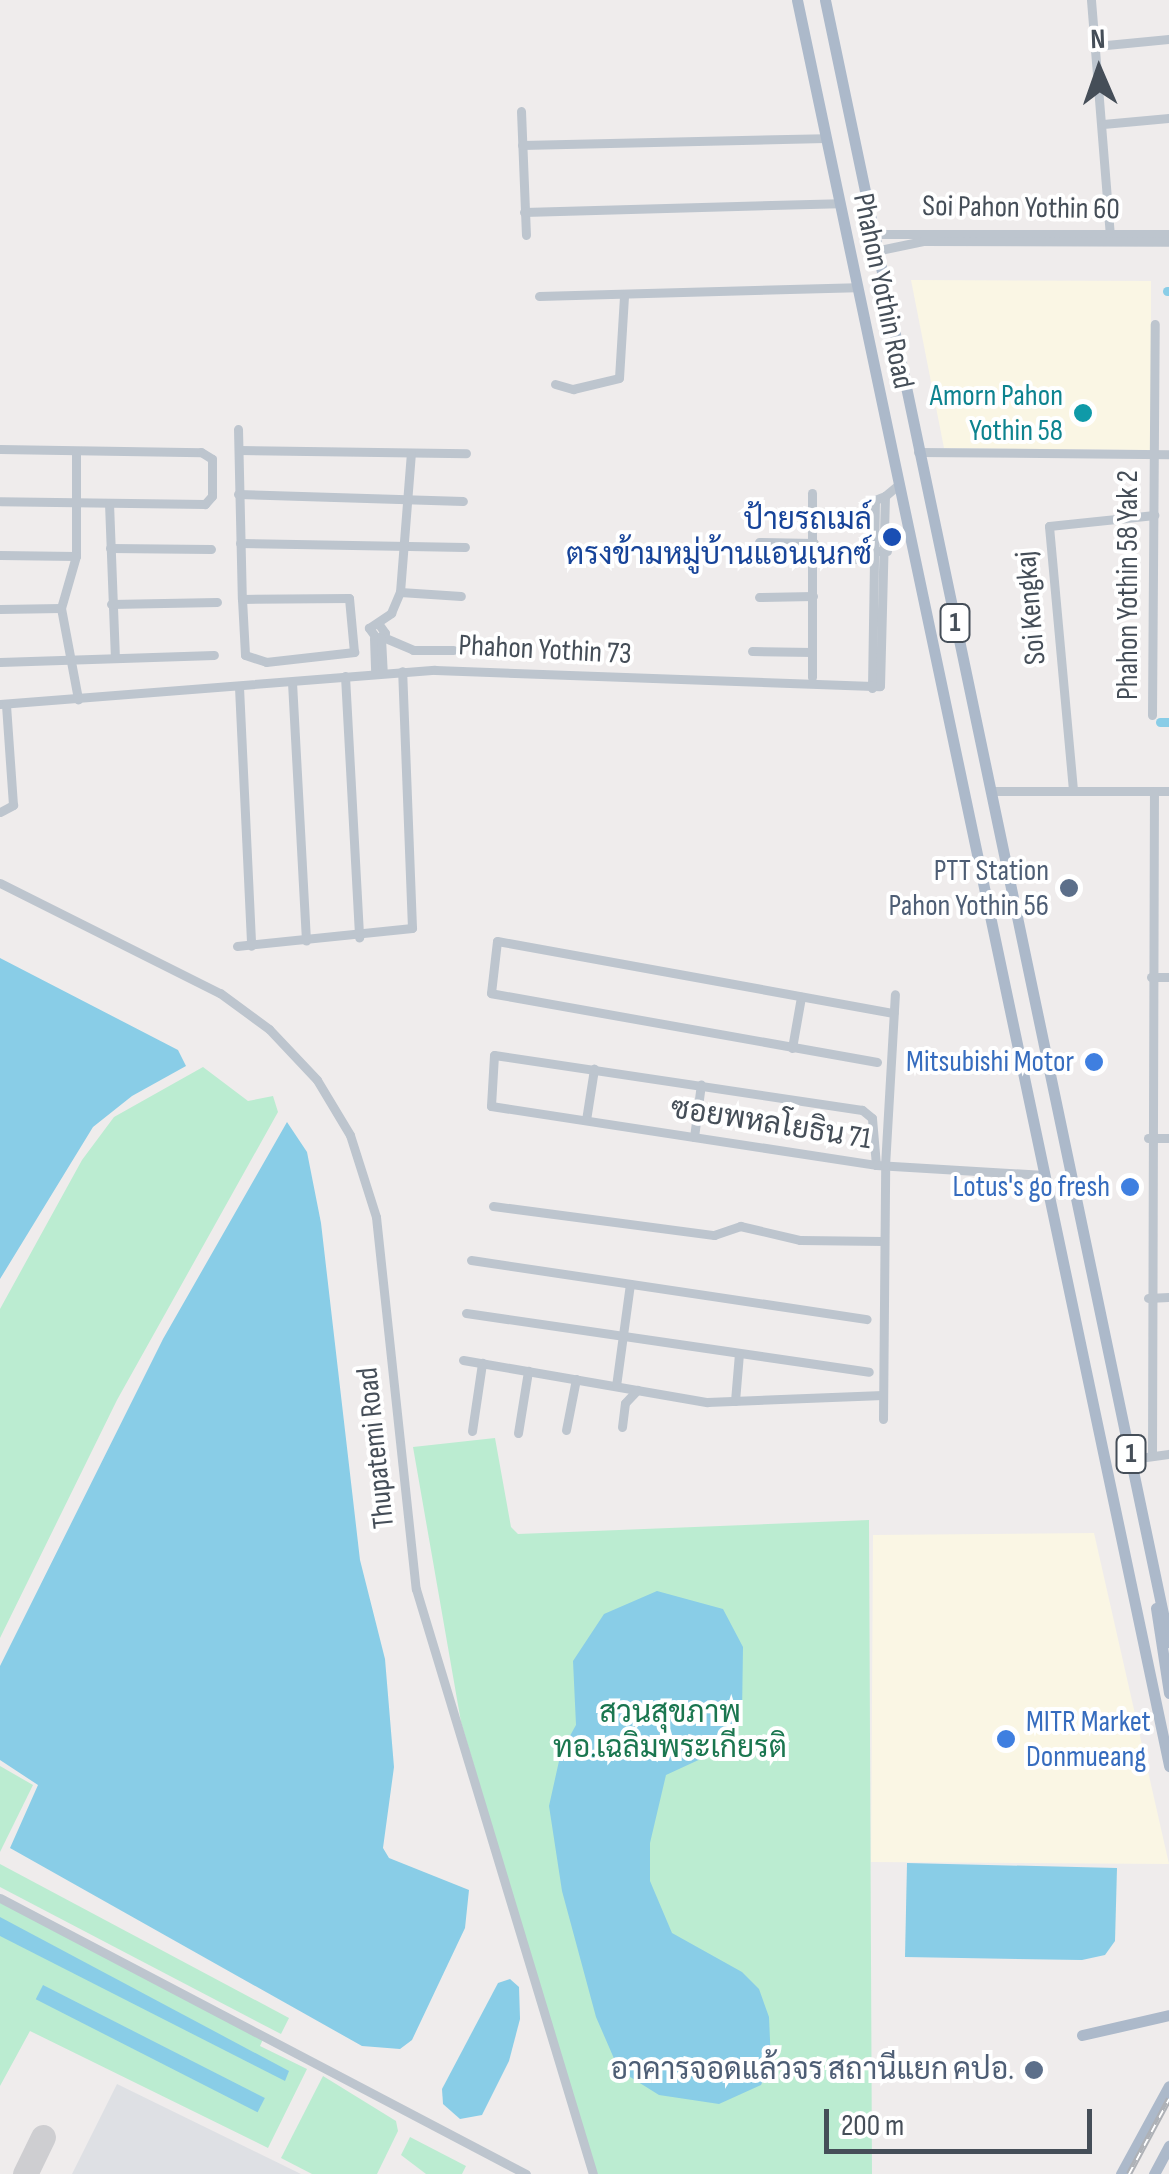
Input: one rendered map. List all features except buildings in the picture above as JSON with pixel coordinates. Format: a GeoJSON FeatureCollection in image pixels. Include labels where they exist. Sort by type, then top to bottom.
{"type":"FeatureCollection","features":[{"type":"Feature","properties":{"kind":"main road","name":"Phahon Yothin Road"},"geometry":{"type":"LineString","coordinates":[[797,0],[1169,1766]]}},
{"type":"Feature","properties":{"kind":"main road","name":"Phahon Yothin Road"},"geometry":{"type":"LineString","coordinates":[[824,0],[1169,1642]]}},
{"type":"Feature","properties":{"kind":"main road"},"geometry":{"type":"LineString","coordinates":[[959,771],[974,774],[984,761]]}},
{"type":"Feature","properties":{"kind":"main road"},"geometry":{"type":"LineString","coordinates":[[1105,1462],[1132,1460]]}},
{"type":"Feature","properties":{"kind":"main road"},"geometry":{"type":"LineString","coordinates":[[1156,1579],[1169,1693]]}},
{"type":"Feature","properties":{"kind":"main road"},"geometry":{"type":"LineString","coordinates":[[1082,2035],[1169,2015]]}},
{"type":"Feature","properties":{"kind":"main road"},"geometry":{"type":"LineString","coordinates":[[1121,2174],[1169,2086]]}},
{"type":"Feature","properties":{"kind":"main road"},"geometry":{"type":"LineString","coordinates":[[1154,2174],[1169,2146]]}},
{"type":"Feature","properties":{"kind":"street"},"geometry":{"type":"LineString","coordinates":[[1091,0],[1110,239]]}},
{"type":"Feature","properties":{"kind":"street"},"geometry":{"type":"LineString","coordinates":[[1096,46],[1169,39]]}},
{"type":"Feature","properties":{"kind":"street"},"geometry":{"type":"LineString","coordinates":[[521,111],[526,236]]}},
{"type":"Feature","properties":{"kind":"street"},"geometry":{"type":"LineString","coordinates":[[1102,124],[1169,118]]}},
{"type":"Feature","properties":{"kind":"street"},"geometry":{"type":"LineString","coordinates":[[522,145],[825,138]]}},
{"type":"Feature","properties":{"kind":"street"},"geometry":{"type":"LineString","coordinates":[[524,212],[839,204]]}},
{"type":"Feature","properties":{"kind":"street","name":"Soi Pahon Yothin 60"},"geometry":{"type":"LineString","coordinates":[[872,234],[1089,239]]}},
{"type":"Feature","properties":{"kind":"street","name":"Soi Pahon Yothin 60"},"geometry":{"type":"LineString","coordinates":[[1110,239],[1169,234]]}},
{"type":"Feature","properties":{"kind":"street","name":"Soi Pahon Yothin 60"},"geometry":{"type":"LineString","coordinates":[[876,251],[923,241],[1169,242]]}},
{"type":"Feature","properties":{"kind":"street"},"geometry":{"type":"LineString","coordinates":[[538,296],[624,297],[856,287]]}},
{"type":"Feature","properties":{"kind":"street"},"geometry":{"type":"LineString","coordinates":[[555,384],[573,389],[619,378],[624,297]]}},
{"type":"Feature","properties":{"kind":"street","name":"Phahon Yothin 58 Yak 2"},"geometry":{"type":"LineString","coordinates":[[1152,716],[1155,324]]}},
{"type":"Feature","properties":{"kind":"street"},"geometry":{"type":"LineString","coordinates":[[238,430],[242,599],[250,660],[347,656],[355,649],[349,598],[242,599]]}},
{"type":"Feature","properties":{"kind":"street"},"geometry":{"type":"LineString","coordinates":[[0,449],[201,452],[212,459],[210,501],[0,502]]}},
{"type":"Feature","properties":{"kind":"street"},"geometry":{"type":"LineString","coordinates":[[239,450],[466,454]]}},
{"type":"Feature","properties":{"kind":"street"},"geometry":{"type":"LineString","coordinates":[[76,451],[76,556],[61,608],[78,700]]}},
{"type":"Feature","properties":{"kind":"street"},"geometry":{"type":"LineString","coordinates":[[918,452],[1169,454]]}},
{"type":"Feature","properties":{"kind":"street"},"geometry":{"type":"LineString","coordinates":[[379,672],[377,633],[400,592],[411,454]]}},
{"type":"Feature","properties":{"kind":"street"},"geometry":{"type":"LineString","coordinates":[[872,688],[874,500],[898,485]]}},
{"type":"Feature","properties":{"kind":"street"},"geometry":{"type":"LineString","coordinates":[[812,493],[812,677]]}},
{"type":"Feature","properties":{"kind":"street"},"geometry":{"type":"LineString","coordinates":[[238,494],[463,501]]}},
{"type":"Feature","properties":{"kind":"street"},"geometry":{"type":"LineString","coordinates":[[872,688],[884,676],[885,496]]}},
{"type":"Feature","properties":{"kind":"street"},"geometry":{"type":"LineString","coordinates":[[109,503],[114,656]]}},
{"type":"Feature","properties":{"kind":"street","name":"Soi Kengkaj"},"geometry":{"type":"LineString","coordinates":[[1073,790],[1049,526],[1154,515]]}},
{"type":"Feature","properties":{"kind":"street"},"geometry":{"type":"LineString","coordinates":[[758,542],[887,556]]}},
{"type":"Feature","properties":{"kind":"street"},"geometry":{"type":"LineString","coordinates":[[240,543],[464,547]]}},
{"type":"Feature","properties":{"kind":"street"},"geometry":{"type":"LineString","coordinates":[[110,548],[211,549]]}},
{"type":"Feature","properties":{"kind":"street"},"geometry":{"type":"LineString","coordinates":[[0,556],[76,556]]}},
{"type":"Feature","properties":{"kind":"street"},"geometry":{"type":"LineString","coordinates":[[400,592],[461,596]]}},
{"type":"Feature","properties":{"kind":"street"},"geometry":{"type":"LineString","coordinates":[[759,597],[813,596]]}},
{"type":"Feature","properties":{"kind":"street"},"geometry":{"type":"LineString","coordinates":[[112,604],[217,602]]}},
{"type":"Feature","properties":{"kind":"street"},"geometry":{"type":"LineString","coordinates":[[0,609],[61,608]]}},
{"type":"Feature","properties":{"kind":"street"},"geometry":{"type":"LineString","coordinates":[[354,632],[377,633],[413,650],[453,650]]}},
{"type":"Feature","properties":{"kind":"street"},"geometry":{"type":"LineString","coordinates":[[752,651],[812,652]]}},
{"type":"Feature","properties":{"kind":"street"},"geometry":{"type":"LineString","coordinates":[[0,662],[214,655]]}},
{"type":"Feature","properties":{"kind":"street"},"geometry":{"type":"LineString","coordinates":[[237,946],[360,938],[412,928],[402,671]]}},
{"type":"Feature","properties":{"kind":"street","name":"Phahon Yothin 73"},"geometry":{"type":"LineString","coordinates":[[3,704],[402,671],[872,688]]}},
{"type":"Feature","properties":{"kind":"street"},"geometry":{"type":"LineString","coordinates":[[345,676],[360,938]]}},
{"type":"Feature","properties":{"kind":"street"},"geometry":{"type":"LineString","coordinates":[[292,682],[306,941]]}},
{"type":"Feature","properties":{"kind":"street"},"geometry":{"type":"LineString","coordinates":[[239,687],[251,946]]}},
{"type":"Feature","properties":{"kind":"street"},"geometry":{"type":"LineString","coordinates":[[0,812],[13,805],[3,704]]}},
{"type":"Feature","properties":{"kind":"street"},"geometry":{"type":"LineString","coordinates":[[991,791],[1169,791]]}},
{"type":"Feature","properties":{"kind":"street"},"geometry":{"type":"LineString","coordinates":[[1152,1454],[1148,1138],[1154,791]]}},
{"type":"Feature","properties":{"kind":"street","name":"Thupatemi Road"},"geometry":{"type":"LineString","coordinates":[[0,882],[220,993],[269,1029],[317,1080],[350,1135],[376,1217],[416,1589],[593,2174]]}},
{"type":"Feature","properties":{"kind":"street"},"geometry":{"type":"LineString","coordinates":[[878,1062],[490,993],[497,941],[894,1013]]}},
{"type":"Feature","properties":{"kind":"street"},"geometry":{"type":"LineString","coordinates":[[1150,977],[1169,977]]}},
{"type":"Feature","properties":{"kind":"street"},"geometry":{"type":"LineString","coordinates":[[883,1419],[884,1241],[880,1166],[895,994]]}},
{"type":"Feature","properties":{"kind":"street"},"geometry":{"type":"LineString","coordinates":[[792,1048],[801,996]]}},
{"type":"Feature","properties":{"kind":"street","name":"ซอยพหลโยธิน 71"},"geometry":{"type":"LineString","coordinates":[[594,1069],[496,1054],[487,1094],[491,1106],[880,1166],[1045,1175]]}},
{"type":"Feature","properties":{"kind":"street"},"geometry":{"type":"LineString","coordinates":[[586,1120],[594,1069],[701,1084],[868,1112],[880,1166]]}},
{"type":"Feature","properties":{"kind":"street"},"geometry":{"type":"LineString","coordinates":[[694,1137],[701,1084]]}},
{"type":"Feature","properties":{"kind":"street"},"geometry":{"type":"LineString","coordinates":[[1148,1138],[1169,1138]]}},
{"type":"Feature","properties":{"kind":"street"},"geometry":{"type":"LineString","coordinates":[[493,1206],[714,1235],[740,1226],[800,1240],[884,1241]]}},
{"type":"Feature","properties":{"kind":"street"},"geometry":{"type":"LineString","coordinates":[[471,1260],[866,1320]]}},
{"type":"Feature","properties":{"kind":"street"},"geometry":{"type":"LineString","coordinates":[[616,1386],[630,1284]]}},
{"type":"Feature","properties":{"kind":"street"},"geometry":{"type":"LineString","coordinates":[[1148,1298],[1169,1297]]}},
{"type":"Feature","properties":{"kind":"street"},"geometry":{"type":"LineString","coordinates":[[466,1313],[869,1372]]}},
{"type":"Feature","properties":{"kind":"street"},"geometry":{"type":"LineString","coordinates":[[735,1401],[739,1353]]}},
{"type":"Feature","properties":{"kind":"street"},"geometry":{"type":"LineString","coordinates":[[463,1360],[637,1390],[735,1401],[883,1395]]}},
{"type":"Feature","properties":{"kind":"street"},"geometry":{"type":"LineString","coordinates":[[472,1432],[482,1363]]}},
{"type":"Feature","properties":{"kind":"street"},"geometry":{"type":"LineString","coordinates":[[518,1432],[528,1371]]}},
{"type":"Feature","properties":{"kind":"street"},"geometry":{"type":"LineString","coordinates":[[566,1430],[576,1379]]}},
{"type":"Feature","properties":{"kind":"street"},"geometry":{"type":"LineString","coordinates":[[622,1427],[625,1402],[637,1390]]}},
{"type":"Feature","properties":{"kind":"street"},"geometry":{"type":"LineString","coordinates":[[1132,1460],[1169,1454]]}},
{"type":"Feature","properties":{"kind":"street"},"geometry":{"type":"LineString","coordinates":[[0,1898],[526,2174]]}},
{"type":"Feature","properties":{"kind":"shaded area"},"geometry":{"type":"Polygon","coordinates":[[[911,280],[1151,281],[1151,450],[944,448],[911,280]]]}},
{"type":"Feature","properties":{"kind":"shaded area","name":"MITR Market Donmueang"},"geometry":{"type":"Polygon","coordinates":[[[1094,1533],[1169,1864],[871,1862],[873,1535],[1094,1533]]]}},
{"type":"Feature","properties":{"kind":"shaded area"},"geometry":{"type":"Polygon","coordinates":[[[117,2084],[301,2174],[72,2174],[117,2084]]]}},
{"type":"Feature","properties":{"kind":"green space"},"geometry":{"type":"Polygon","coordinates":[[[203,1067],[248,1101],[273,1096],[278,1112],[117,1400],[0,1638],[0,1309],[82,1160],[114,1117],[203,1067]]]}},
{"type":"Feature","properties":{"kind":"green space","name":"สวนสุขภาพ ทอ.เฉลิมพระเกียรติ"},"geometry":{"type":"Polygon","coordinates":[[[495,1438],[511,1527],[518,1534],[869,1520],[872,2174],[595,2174],[461,1722],[413,1447],[495,1438]]]}},
{"type":"Feature","properties":{"kind":"green space"},"geometry":{"type":"Polygon","coordinates":[[[0,1766],[33,1785],[0,1852],[0,1766]]]}},
{"type":"Feature","properties":{"kind":"green space"},"geometry":{"type":"Polygon","coordinates":[[[0,1864],[289,2018],[281,2034],[0,1887],[0,1864]]]}},
{"type":"Feature","properties":{"kind":"green space"},"geometry":{"type":"Polygon","coordinates":[[[0,1900],[264,2037],[260,2046],[307,2069],[268,2148],[30,2031],[0,2086],[0,1900]]]}},
{"type":"Feature","properties":{"kind":"green space"},"geometry":{"type":"Polygon","coordinates":[[[323,2076],[396,2121],[398,2131],[377,2174],[312,2174],[281,2158],[323,2076]]]}},
{"type":"Feature","properties":{"kind":"green space"},"geometry":{"type":"Polygon","coordinates":[[[410,2137],[466,2166],[462,2174],[426,2174],[401,2155],[410,2137]]]}},
{"type":"Feature","properties":{"kind":"water"},"geometry":{"type":"Polygon","coordinates":[[[0,958],[178,1050],[186,1066],[132,1096],[93,1127],[0,1279],[0,958]]]}},
{"type":"Feature","properties":{"kind":"water"},"geometry":{"type":"Polygon","coordinates":[[[287,1122],[307,1152],[321,1223],[360,1560],[385,1659],[394,1767],[383,1848],[389,1858],[469,1890],[465,1928],[412,2040],[400,2049],[362,2046],[10,1848],[38,1785],[0,1760],[0,1666],[163,1339],[287,1122]]]}},
{"type":"Feature","properties":{"kind":"water"},"geometry":{"type":"Polygon","coordinates":[[[657,1591],[723,1609],[743,1647],[742,1714],[731,1745],[666,1775],[650,1843],[650,1881],[672,1933],[742,1972],[759,1989],[769,2017],[771,2063],[761,2085],[719,2104],[659,2095],[619,2070],[596,2017],[562,1891],[549,1806],[561,1752],[576,1725],[573,1661],[604,1614],[657,1591]]]}},
{"type":"Feature","properties":{"kind":"water"},"geometry":{"type":"Polygon","coordinates":[[[907,1863],[1117,1868],[1115,1941],[1105,1955],[1082,1960],[905,1957],[907,1863]]]}},
{"type":"Feature","properties":{"kind":"water"},"geometry":{"type":"Polygon","coordinates":[[[0,1917],[289,2071],[285,2081],[0,1936],[0,1917]]]}},
{"type":"Feature","properties":{"kind":"water"},"geometry":{"type":"Polygon","coordinates":[[[510,1979],[519,1987],[520,2019],[509,2061],[482,2115],[460,2119],[443,2104],[442,2089],[498,1983],[510,1979]]]}},
{"type":"Feature","properties":{"kind":"water"},"geometry":{"type":"Polygon","coordinates":[[[43,1985],[265,2098],[258,2112],[36,1999],[43,1985]]]}},
{"type":"Feature","properties":{"kind":"waterway"},"geometry":{"type":"LineString","coordinates":[[1160,722],[1169,722]]}},
{"type":"Feature","properties":{"kind":"taxiway"},"geometry":{"type":"LineString","coordinates":[[25,2174],[43,2137]]}},
{"type":"Feature","properties":{"kind":"railway"},"geometry":{"type":"LineString","coordinates":[[1129,2174],[1169,2099]]}},
{"type":"Feature","properties":{"kind":"place","name":"Amorn Pahon Yothin 58"},"geometry":{"type":"Point","coordinates":[1083,413]}},
{"type":"Feature","properties":{"kind":"place","name":"ป้ายรถเมล์ ตรงข้ามหมู่บ้านแอนเนกซ์"},"geometry":{"type":"Point","coordinates":[892,537]}},
{"type":"Feature","properties":{"kind":"place","name":"PTT Station Pahon Yothin 56"},"geometry":{"type":"Point","coordinates":[1069,888]}},
{"type":"Feature","properties":{"kind":"place","name":"Mitsubishi Motor"},"geometry":{"type":"Point","coordinates":[1094,1062]}},
{"type":"Feature","properties":{"kind":"place","name":"Lotus's go fresh"},"geometry":{"type":"Point","coordinates":[1130,1187]}},
{"type":"Feature","properties":{"kind":"place","name":"MITR Market Donmueang"},"geometry":{"type":"Point","coordinates":[1006,1739]}},
{"type":"Feature","properties":{"kind":"place","name":"อาคารจอดแล้วจร สถานีแยก คปอ."},"geometry":{"type":"Point","coordinates":[1034,2070]}}]}
